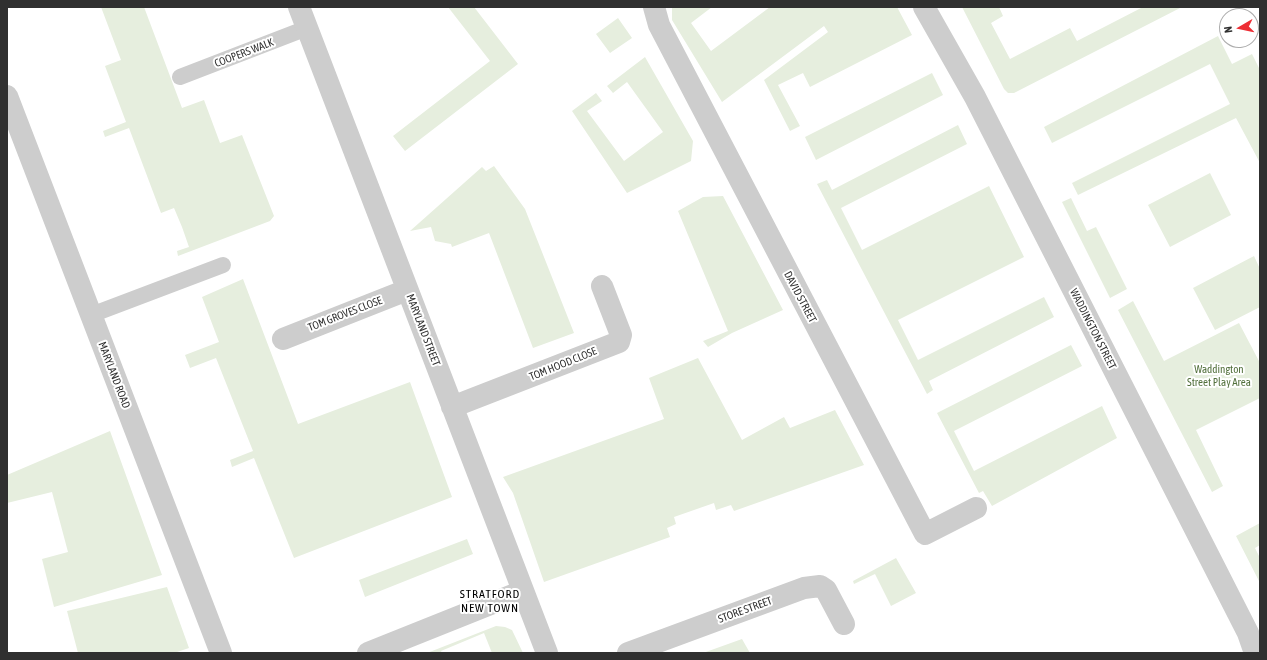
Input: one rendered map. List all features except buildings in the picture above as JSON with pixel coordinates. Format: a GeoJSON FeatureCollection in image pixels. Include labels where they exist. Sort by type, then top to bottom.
{"type":"FeatureCollection","features":[{"type":"Feature","properties":{"kind":"street","name":"MARYLAND STREET"},"geometry":{"type":"LineString","coordinates":[[299,7],[547,653]]}},
{"type":"Feature","properties":{"kind":"street","name":"DAVID STREET"},"geometry":{"type":"LineString","coordinates":[[654,7],[659,25],[925,534],[976,508]]}},
{"type":"Feature","properties":{"kind":"street","name":"WADDINGTON STREET"},"geometry":{"type":"LineString","coordinates":[[924,7],[975,97],[1248,633],[1255,653]]}},
{"type":"Feature","properties":{"kind":"street","name":"MARYLAND ROAD"},"geometry":{"type":"LineString","coordinates":[[7,96],[221,653]]}},
{"type":"Feature","properties":{"kind":"street","name":"TOM HOOD CLOSE"},"geometry":{"type":"LineString","coordinates":[[452,407],[619,342],[621,335],[602,286]]}},
{"type":"Feature","properties":{"kind":"street","name":"TOM GROVES CLOSE"},"geometry":{"type":"LineString","coordinates":[[283,339],[407,290]]}},
{"type":"Feature","properties":{"kind":"street","name":"STORE STREET"},"geometry":{"type":"LineString","coordinates":[[628,653],[804,588],[820,586],[826,590],[844,624]]}},
{"type":"Feature","properties":{"kind":"street"},"geometry":{"type":"LineString","coordinates":[[368,653],[523,591]]}},
{"type":"Feature","properties":{"kind":"lane","name":"COOPERS WALK"},"geometry":{"type":"LineString","coordinates":[[180,77],[307,28]]}},
{"type":"Feature","properties":{"kind":"lane"},"geometry":{"type":"LineString","coordinates":[[91,315],[223,265]]}},
{"type":"Feature","properties":{"kind":"green space"},"geometry":{"type":"Polygon","coordinates":[[[101,7],[144,7],[182,108],[204,100],[220,143],[242,135],[274,216],[270,221],[178,256],[177,251],[189,247],[182,227],[174,208],[161,213],[129,128],[105,137],[103,131],[126,122],[105,66],[121,60],[101,7]]]}},
{"type":"Feature","properties":{"kind":"green space"},"geometry":{"type":"Polygon","coordinates":[[[448,7],[474,7],[518,64],[405,151],[393,136],[490,61],[448,7]]]}},
{"type":"Feature","properties":{"kind":"green space"},"geometry":{"type":"Polygon","coordinates":[[[672,7],[712,7],[691,23],[711,51],[770,7],[897,7],[912,35],[810,87],[803,73],[778,85],[800,126],[790,131],[764,80],[828,32],[824,26],[722,102],[672,20],[672,7]]]}},
{"type":"Feature","properties":{"kind":"green space"},"geometry":{"type":"Polygon","coordinates":[[[962,7],[999,7],[1003,16],[991,23],[1010,59],[1070,28],[1077,41],[1143,7],[1182,7],[1014,93],[1008,93],[1004,89],[962,7]]]}},
{"type":"Feature","properties":{"kind":"green space"},"geometry":{"type":"Polygon","coordinates":[[[618,18],[632,38],[610,53],[596,34],[618,18]]]}},
{"type":"Feature","properties":{"kind":"green space"},"geometry":{"type":"Polygon","coordinates":[[[1218,36],[1219,48],[1224,48],[1232,64],[1252,54],[1260,70],[1260,163],[1236,118],[1078,195],[1072,183],[1230,104],[1210,64],[1052,143],[1044,127],[1218,36]]]}},
{"type":"Feature","properties":{"kind":"green space"},"geometry":{"type":"Polygon","coordinates":[[[645,57],[693,141],[691,161],[627,193],[572,111],[596,93],[602,101],[587,111],[624,161],[663,132],[627,82],[613,93],[607,86],[645,57]]]}},
{"type":"Feature","properties":{"kind":"green space"},"geometry":{"type":"Polygon","coordinates":[[[932,73],[943,95],[816,160],[805,137],[932,73]]]}},
{"type":"Feature","properties":{"kind":"green space"},"geometry":{"type":"Polygon","coordinates":[[[958,125],[967,144],[841,208],[862,250],[989,186],[1024,257],[898,320],[918,360],[1044,297],[1054,317],[929,381],[933,390],[927,394],[817,184],[827,180],[832,190],[958,125]]]}},
{"type":"Feature","properties":{"kind":"green space"},"geometry":{"type":"Polygon","coordinates":[[[494,166],[525,209],[574,333],[533,348],[489,233],[452,247],[451,244],[435,241],[431,227],[410,231],[482,167],[486,171],[494,166]]]}},
{"type":"Feature","properties":{"kind":"green space"},"geometry":{"type":"Polygon","coordinates":[[[1210,173],[1231,215],[1170,247],[1148,205],[1210,173]]]}},
{"type":"Feature","properties":{"kind":"green space"},"geometry":{"type":"Polygon","coordinates":[[[723,196],[783,310],[732,333],[708,347],[703,341],[728,331],[678,211],[703,197],[723,196]]]}},
{"type":"Feature","properties":{"kind":"green space"},"geometry":{"type":"Polygon","coordinates":[[[1071,198],[1087,231],[1096,227],[1127,289],[1110,298],[1062,202],[1071,198]]]}},
{"type":"Feature","properties":{"kind":"green space"},"geometry":{"type":"Polygon","coordinates":[[[1254,256],[1260,269],[1260,307],[1215,330],[1193,288],[1254,256]]]}},
{"type":"Feature","properties":{"kind":"green space"},"geometry":{"type":"Polygon","coordinates":[[[243,279],[298,424],[410,382],[452,497],[294,558],[254,458],[232,467],[230,460],[253,451],[216,358],[190,368],[185,355],[219,342],[202,297],[243,279]]]}},
{"type":"Feature","properties":{"kind":"green space","name":"Waddington Street Play Area"},"geometry":{"type":"Polygon","coordinates":[[[1133,301],[1164,361],[1239,323],[1260,363],[1260,398],[1196,430],[1223,486],[1212,492],[1118,310],[1133,301]]]}},
{"type":"Feature","properties":{"kind":"green space"},"geometry":{"type":"Polygon","coordinates":[[[1071,345],[1082,366],[954,431],[974,471],[1102,406],[1117,438],[992,506],[983,491],[979,493],[937,413],[1071,345]]]}},
{"type":"Feature","properties":{"kind":"green space"},"geometry":{"type":"Polygon","coordinates":[[[698,358],[742,440],[784,417],[790,428],[835,410],[864,465],[734,511],[731,505],[716,510],[714,503],[674,517],[676,524],[667,528],[670,537],[544,582],[513,493],[503,477],[664,419],[649,378],[698,358]]]}},
{"type":"Feature","properties":{"kind":"green space"},"geometry":{"type":"Polygon","coordinates":[[[110,431],[162,575],[54,607],[42,559],[68,552],[52,492],[7,503],[7,475],[110,431]]]}},
{"type":"Feature","properties":{"kind":"green space"},"geometry":{"type":"Polygon","coordinates":[[[1260,523],[1260,545],[1255,548],[1260,558],[1260,583],[1236,536],[1260,523]]]}},
{"type":"Feature","properties":{"kind":"green space"},"geometry":{"type":"Polygon","coordinates":[[[467,539],[473,554],[365,597],[359,580],[467,539]]]}},
{"type":"Feature","properties":{"kind":"green space"},"geometry":{"type":"Polygon","coordinates":[[[896,558],[916,593],[891,606],[875,574],[854,584],[853,581],[896,558]]]}},
{"type":"Feature","properties":{"kind":"green space"},"geometry":{"type":"Polygon","coordinates":[[[167,587],[189,648],[174,653],[78,653],[67,611],[167,587]]]}},
{"type":"Feature","properties":{"kind":"green space"},"geometry":{"type":"Polygon","coordinates":[[[496,626],[505,627],[512,630],[523,653],[492,653],[484,633],[441,651],[442,653],[427,653],[496,626]]]}},
{"type":"Feature","properties":{"kind":"green space"},"geometry":{"type":"Polygon","coordinates":[[[742,639],[750,653],[703,653],[742,639]]]}},
{"type":"Feature","properties":{"kind":"district","name":"STRATFORD NEW TOWN"},"geometry":{"type":"Point","coordinates":[490,601]}}]}
